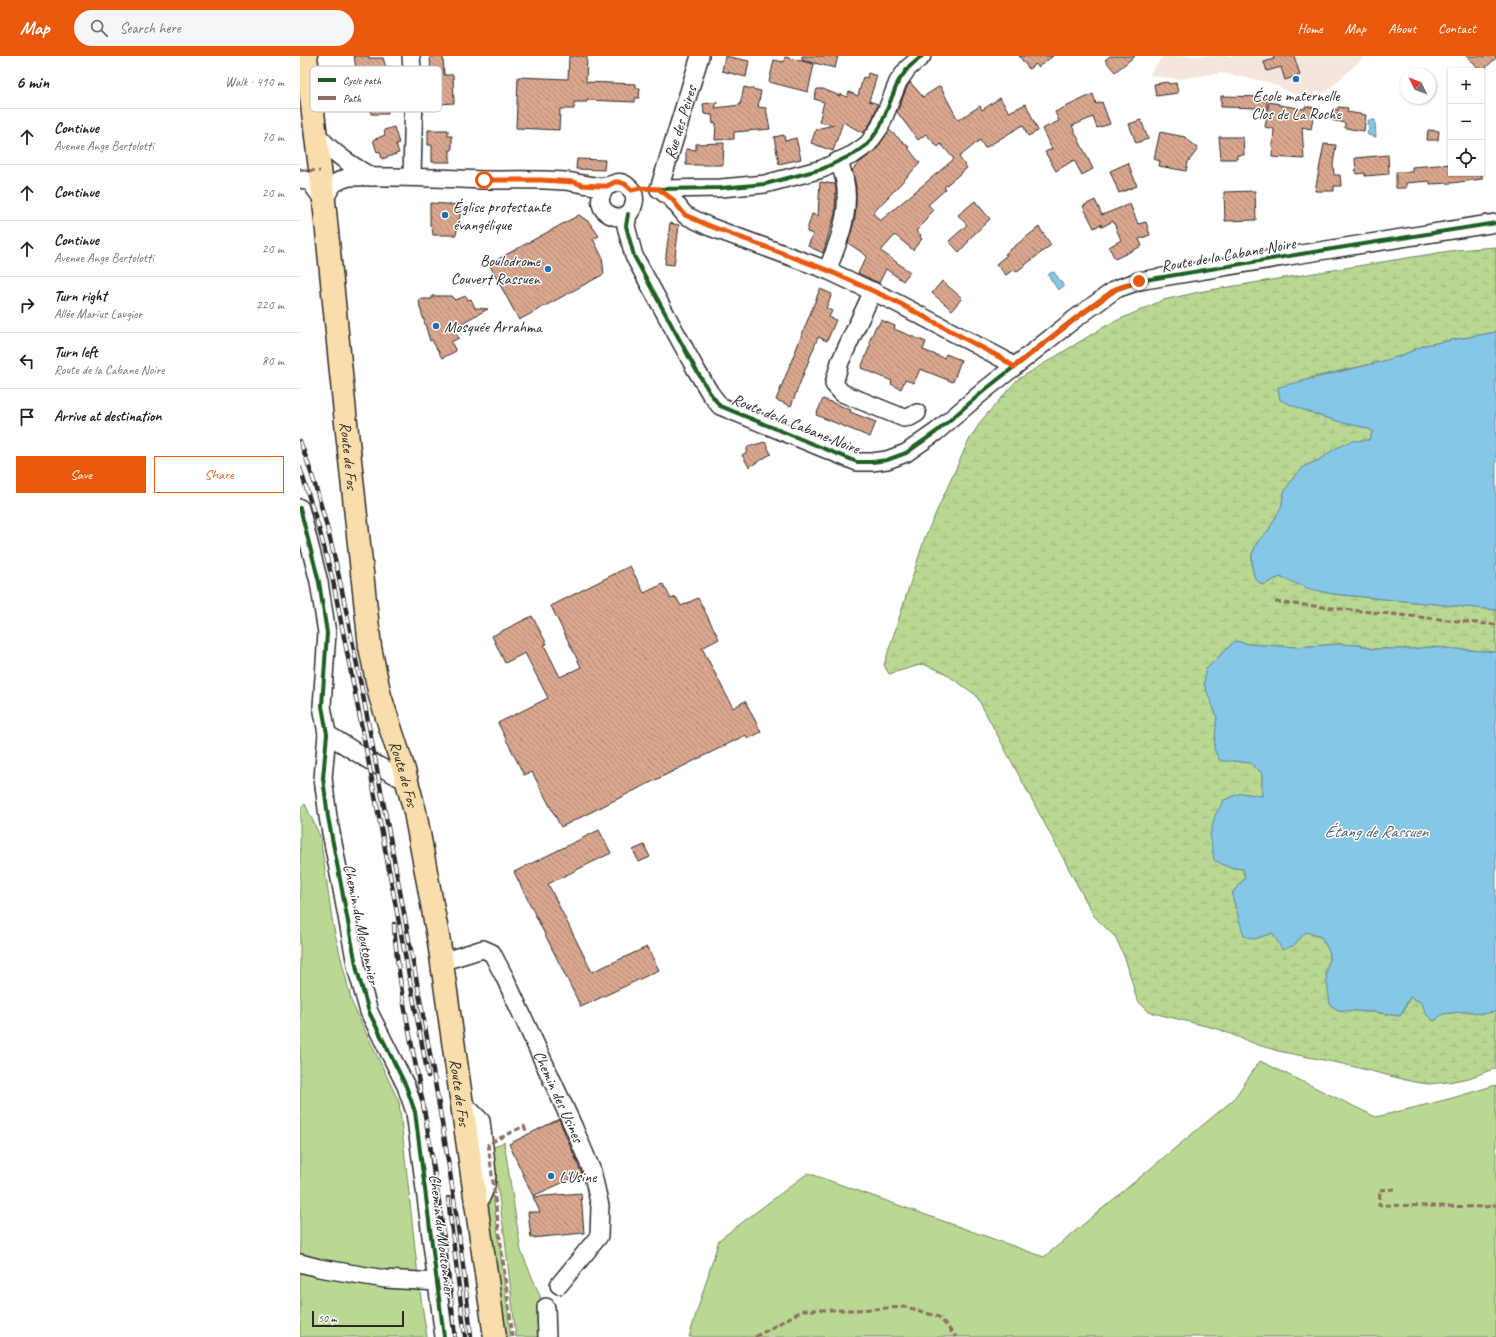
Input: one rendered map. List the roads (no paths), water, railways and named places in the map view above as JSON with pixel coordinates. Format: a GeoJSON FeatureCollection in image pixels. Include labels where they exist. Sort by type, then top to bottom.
{"type":"FeatureCollection","features":[{"type":"Feature","properties":{"kind":"main road","name":"Route de Fos"},"geometry":{"type":"LineString","coordinates":[[306,56],[310,94]]}},
{"type":"Feature","properties":{"kind":"main road","name":"Route de Fos"},"geometry":{"type":"LineString","coordinates":[[312,112],[324,205],[345,420],[370,647],[380,696],[414,812],[441,962],[495,1337]]}},
{"type":"Feature","properties":{"kind":"street"},"geometry":{"type":"LineString","coordinates":[[411,56],[412,66]]}},
{"type":"Feature","properties":{"kind":"street","name":"Rue des Peires"},"geometry":{"type":"LineString","coordinates":[[659,189],[700,56]]}},
{"type":"Feature","properties":{"kind":"street"},"geometry":{"type":"LineString","coordinates":[[582,185],[605,210],[620,217],[631,202],[659,189],[721,188],[765,184],[822,169],[854,154],[868,144],[880,127],[898,82],[908,68],[922,56]]}},
{"type":"Feature","properties":{"kind":"street"},"geometry":{"type":"LineString","coordinates":[[412,178],[414,112]]}},
{"type":"Feature","properties":{"kind":"street"},"geometry":{"type":"LineString","coordinates":[[314,131],[337,155],[349,164],[373,177]]}},
{"type":"Feature","properties":{"kind":"street"},"geometry":{"type":"LineString","coordinates":[[827,270],[836,248],[847,210],[845,177],[838,161]]}},
{"type":"Feature","properties":{"kind":"street"},"geometry":{"type":"LineString","coordinates":[[324,205],[330,188],[336,182],[349,177],[541,180],[574,182],[582,185],[607,186]]}},
{"type":"Feature","properties":{"kind":"street"},"geometry":{"type":"LineString","coordinates":[[300,178],[311,183],[324,205]]}},
{"type":"Feature","properties":{"kind":"street"},"geometry":{"type":"LineString","coordinates":[[605,210],[601,194],[607,186],[615,182],[625,184],[631,202]]}},
{"type":"Feature","properties":{"kind":"street"},"geometry":{"type":"LineString","coordinates":[[659,189],[672,199],[685,215],[710,226],[827,270],[872,291],[1003,359],[1014,367]]}},
{"type":"Feature","properties":{"kind":"street","name":"Route de la Cabane Noire"},"geometry":{"type":"LineString","coordinates":[[631,202],[626,226],[634,256],[695,368],[710,393],[720,406],[857,462],[887,460],[906,453],[936,432],[1014,367],[1076,318],[1116,289],[1139,281],[1308,252],[1496,223]]}},
{"type":"Feature","properties":{"kind":"street","name":"Route de la Cabane Noire"},"geometry":{"type":"LineString","coordinates":[[605,210],[622,243],[634,256]]}},
{"type":"Feature","properties":{"kind":"street"},"geometry":{"type":"LineString","coordinates":[[872,291],[840,362],[834,384],[842,393],[904,418],[910,417],[917,413]]}},
{"type":"Feature","properties":{"kind":"street","name":"Chemin du Moutonnier"},"geometry":{"type":"LineString","coordinates":[[301,513],[319,582],[328,633],[322,706],[327,734],[323,778],[328,817],[357,970],[369,1012],[406,1086],[415,1112],[444,1337]]}},
{"type":"Feature","properties":{"kind":"street"},"geometry":{"type":"LineString","coordinates":[[327,734],[375,764],[406,781]]}},
{"type":"Feature","properties":{"kind":"street","name":"Chemin des Usines"},"geometry":{"type":"LineString","coordinates":[[441,962],[483,949],[492,953],[574,1128],[592,1171],[600,1206],[599,1236],[559,1285]]}},
{"type":"Feature","properties":{"kind":"street"},"geometry":{"type":"LineString","coordinates":[[300,1263],[319,1268],[385,1279],[437,1282]]}},
{"type":"Feature","properties":{"kind":"street"},"geometry":{"type":"LineString","coordinates":[[546,1307],[547,1337]]}},
{"type":"Feature","properties":{"kind":"water"},"geometry":{"type":"Polygon","coordinates":[[[1368,120],[1375,120],[1376,137],[1368,135],[1367,133],[1369,130],[1368,120]]]}},
{"type":"Feature","properties":{"kind":"water"},"geometry":{"type":"Polygon","coordinates":[[[1054,272],[1064,286],[1058,290],[1048,275],[1054,272]]]}},
{"type":"Feature","properties":{"kind":"water"},"geometry":{"type":"Polygon","coordinates":[[[1496,332],[1496,610],[1333,594],[1310,589],[1280,577],[1263,585],[1255,579],[1252,567],[1252,554],[1258,541],[1268,531],[1281,508],[1284,492],[1293,478],[1305,466],[1319,460],[1333,450],[1351,441],[1369,440],[1373,431],[1325,417],[1280,400],[1278,387],[1380,362],[1403,355],[1425,345],[1496,332]]]}},
{"type":"Feature","properties":{"kind":"water","name":"Étang de Rassuen"},"geometry":{"type":"Polygon","coordinates":[[[1235,641],[1249,644],[1296,647],[1339,644],[1359,645],[1372,649],[1411,649],[1431,647],[1496,652],[1496,1012],[1479,1014],[1468,1011],[1443,1014],[1434,1021],[1426,1014],[1422,1003],[1410,997],[1400,1016],[1374,1012],[1338,1010],[1330,1005],[1326,975],[1330,953],[1321,937],[1306,932],[1293,946],[1282,950],[1273,933],[1254,939],[1244,936],[1233,899],[1233,892],[1245,878],[1243,869],[1228,867],[1214,860],[1210,835],[1215,815],[1224,800],[1241,793],[1262,796],[1262,773],[1250,763],[1220,761],[1214,749],[1217,717],[1204,684],[1206,669],[1235,641]]]}},
{"type":"Feature","properties":{"kind":"railway"},"geometry":{"type":"LineString","coordinates":[[300,441],[324,514],[342,590],[367,716],[447,1151],[471,1337]]}},
{"type":"Feature","properties":{"kind":"railway"},"geometry":{"type":"LineString","coordinates":[[300,468],[320,532],[333,581],[428,1076]]}},
{"type":"Feature","properties":{"kind":"railway"},"geometry":{"type":"LineString","coordinates":[[394,924],[403,998],[431,1148],[439,1202],[455,1337]]}},
{"type":"Feature","properties":{"kind":"railway"},"geometry":{"type":"LineString","coordinates":[[448,1198],[465,1337]]}},
{"type":"Feature","properties":{"kind":"place","name":"École maternelle Clos de La Roche"},"geometry":{"type":"Point","coordinates":[1296,79]}},
{"type":"Feature","properties":{"kind":"place","name":"Église protestante évangélique"},"geometry":{"type":"Point","coordinates":[445,215]}},
{"type":"Feature","properties":{"kind":"place","name":"Boulodrome Couvert Rassuen"},"geometry":{"type":"Point","coordinates":[548,269]}},
{"type":"Feature","properties":{"kind":"place","name":"Mosquée Arrahma"},"geometry":{"type":"Point","coordinates":[436,326]}},
{"type":"Feature","properties":{"kind":"place","name":"L'Usine"},"geometry":{"type":"Point","coordinates":[551,1176]}}]}
